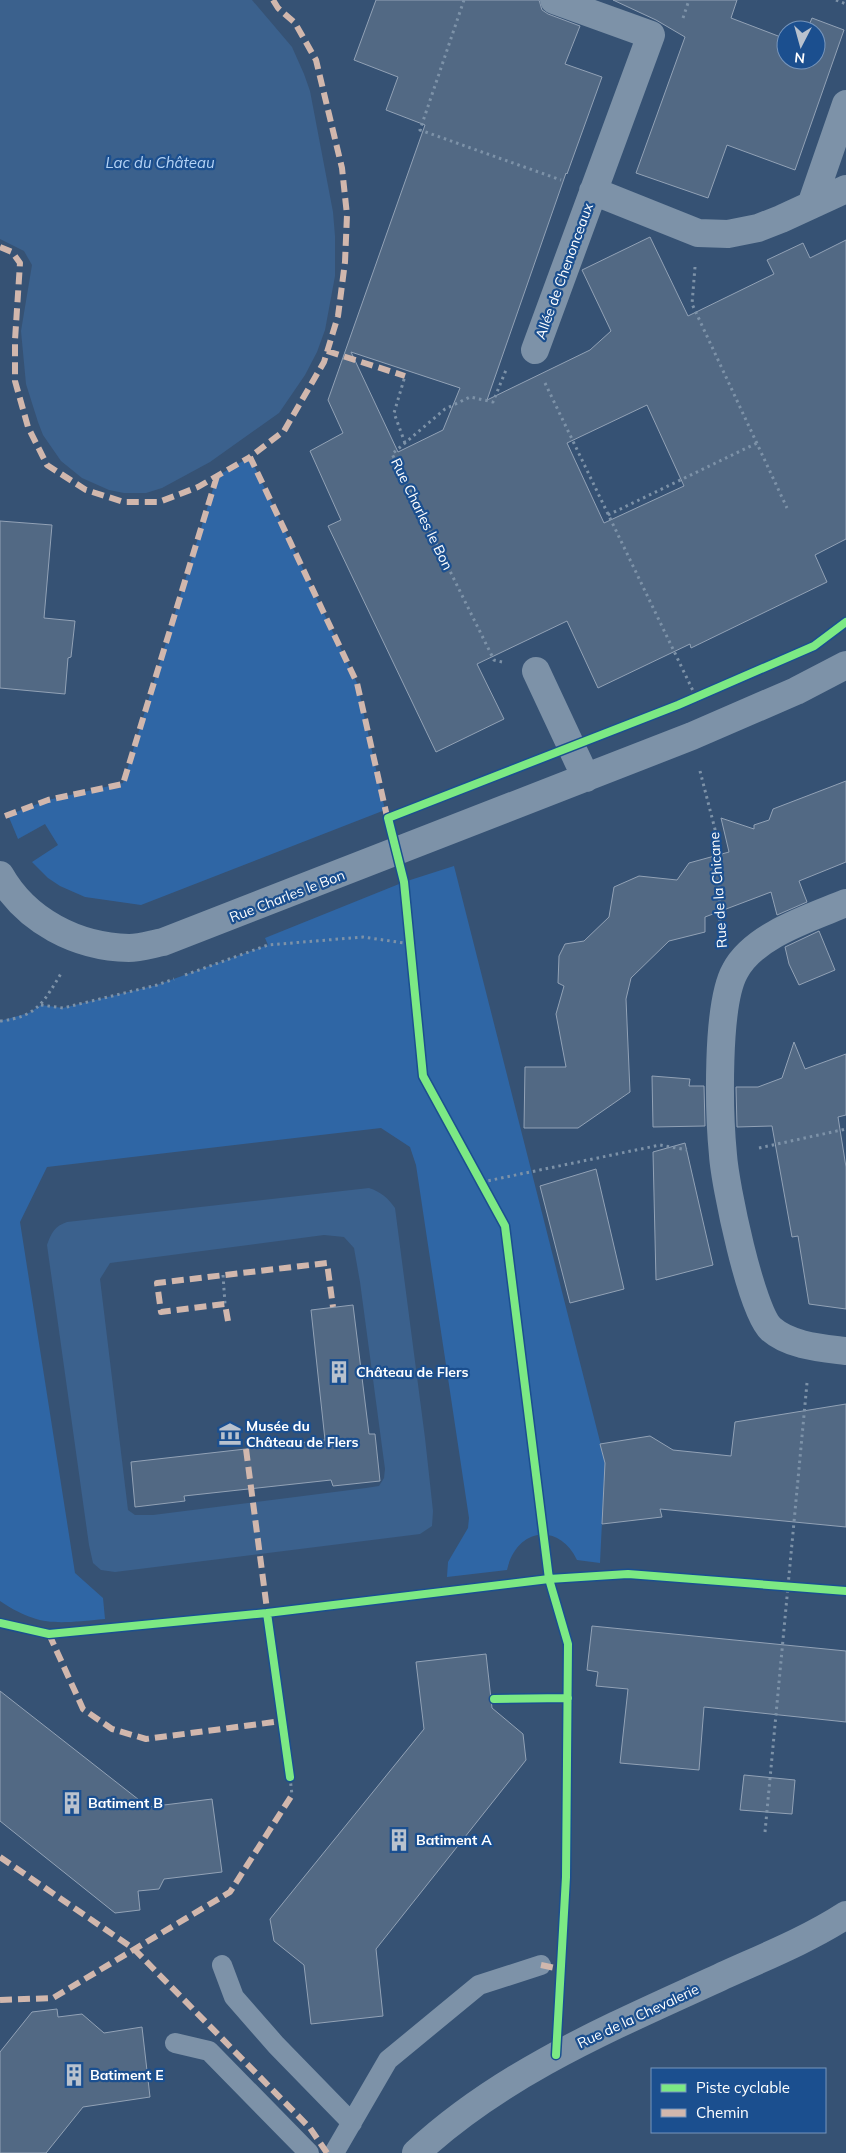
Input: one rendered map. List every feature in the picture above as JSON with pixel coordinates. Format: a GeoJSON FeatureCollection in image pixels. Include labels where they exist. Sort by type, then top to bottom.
{"type":"FeatureCollection","features":[{"type":"Feature","properties":{"kind":"street","name":"Allée de Chenonceaux"},"geometry":{"type":"LineString","coordinates":[[535,350],[651,35],[554,0]]}},
{"type":"Feature","properties":{"kind":"street"},"geometry":{"type":"LineString","coordinates":[[811,205],[846,104]]}},
{"type":"Feature","properties":{"kind":"street","name":"Allée de Chenonceaux"},"geometry":{"type":"LineString","coordinates":[[593,191],[698,233],[728,234],[758,228],[846,189]]}},
{"type":"Feature","properties":{"kind":"street","name":"Rue Charles le Bon"},"geometry":{"type":"LineString","coordinates":[[0,876],[18,900],[34,916],[57,930],[83,941],[110,947],[131,948],[163,942],[194,932],[692,736],[796,691],[846,665]]}},
{"type":"Feature","properties":{"kind":"street"},"geometry":{"type":"LineString","coordinates":[[536,671],[586,778]]}},
{"type":"Feature","properties":{"kind":"street","name":"Rue de la Chicane"},"geometry":{"type":"LineString","coordinates":[[846,903],[801,921],[768,938],[748,954],[735,970],[728,990],[723,1026],[721,1118],[723,1157],[745,1266],[761,1315],[771,1329],[791,1340],[811,1347],[846,1351]]}},
{"type":"Feature","properties":{"kind":"street","name":"Rue de la Chevalerie"},"geometry":{"type":"LineString","coordinates":[[416,2153],[467,2111],[518,2076],[556,2055],[793,1944],[831,1925],[846,1915]]}},
{"type":"Feature","properties":{"kind":"lane"},"geometry":{"type":"LineString","coordinates":[[222,1964],[234,1997],[276,2045],[352,2123]]}},
{"type":"Feature","properties":{"kind":"lane"},"geometry":{"type":"LineString","coordinates":[[334,2153],[388,2060],[479,1985],[540,1965]]}},
{"type":"Feature","properties":{"kind":"lane"},"geometry":{"type":"LineString","coordinates":[[175,2043],[209,2051],[309,2153]]}},
{"type":"Feature","properties":{"kind":"path"},"geometry":{"type":"LineString","coordinates":[[836,0],[846,4]]}},
{"type":"Feature","properties":{"kind":"path"},"geometry":{"type":"LineString","coordinates":[[698,233],[692,304],[787,508]]}},
{"type":"Feature","properties":{"kind":"path"},"geometry":{"type":"LineString","coordinates":[[608,515],[757,443]]}},
{"type":"Feature","properties":{"kind":"path"},"geometry":{"type":"LineString","coordinates":[[184,975],[268,945],[363,937],[411,944]]}},
{"type":"Feature","properties":{"kind":"path"},"geometry":{"type":"LineString","coordinates":[[0,1021],[29,1013],[41,1005],[63,970]]}},
{"type":"Feature","properties":{"kind":"path"},"geometry":{"type":"LineString","coordinates":[[41,1005],[63,1008],[156,985],[175,978]]}},
{"type":"Feature","properties":{"kind":"path"},"geometry":{"type":"LineString","coordinates":[[482,1182],[660,1145],[723,1157],[846,1129]]}},
{"type":"Feature","properties":{"kind":"path"},"geometry":{"type":"LineString","coordinates":[[223,1275],[225,1304]]}},
{"type":"Feature","properties":{"kind":"path"},"geometry":{"type":"LineString","coordinates":[[764,1832],[811,1347]]}},
{"type":"Feature","properties":{"kind":"path"},"geometry":{"type":"LineString","coordinates":[[290,1777],[292,1795]]}},
{"type":"Feature","properties":{"kind":"shaded area"},"geometry":{"type":"Polygon","coordinates":[[[250,457],[357,683],[385,810],[141,905],[85,897],[60,886],[48,878],[32,862],[58,845],[45,824],[18,839],[8,815],[48,800],[123,783],[217,476],[250,457]]]}},
{"type":"Feature","properties":{"kind":"shaded area"},"geometry":{"type":"Polygon","coordinates":[[[454,866],[610,1481],[604,1481],[600,1563],[577,1560],[569,1548],[559,1539],[549,1535],[538,1535],[528,1539],[519,1546],[512,1556],[507,1570],[447,1577],[448,1562],[468,1528],[469,1518],[416,1165],[410,1147],[381,1128],[47,1167],[20,1222],[75,1573],[103,1598],[105,1619],[50,1622],[27,1616],[14,1610],[0,1601],[0,1021],[29,1013],[41,1005],[63,1008],[157,985],[268,945],[265,938],[404,882],[454,866]]]}},
{"type":"Feature","properties":{"kind":"water","name":"Lac du Château"},"geometry":{"type":"Polygon","coordinates":[[[0,0],[252,0],[292,47],[310,91],[333,212],[335,236],[335,276],[325,330],[317,352],[305,375],[279,413],[210,462],[162,488],[146,493],[124,493],[109,490],[82,478],[61,461],[43,435],[38,422],[26,384],[21,331],[32,265],[24,251],[0,239],[0,0]]]}},
{"type":"Feature","properties":{"kind":"water"},"geometry":{"type":"Polygon","coordinates":[[[369,1188],[384,1196],[395,1208],[425,1438],[433,1511],[432,1526],[420,1534],[115,1572],[101,1570],[93,1563],[89,1545],[47,1245],[54,1230],[67,1222],[369,1188]],[[324,1235],[110,1263],[100,1279],[128,1510],[135,1515],[153,1515],[379,1486],[384,1478],[385,1469],[360,1282],[354,1248],[344,1237],[324,1235]]]}},
{"type":"Feature","properties":{"kind":"building"},"geometry":{"type":"Polygon","coordinates":[[[376,0],[539,0],[542,10],[548,14],[580,26],[565,64],[602,77],[566,173],[487,400],[590,350],[611,331],[582,270],[650,237],[688,316],[774,274],[767,260],[803,243],[810,258],[846,240],[846,539],[815,555],[827,582],[691,648],[690,644],[598,688],[567,621],[477,664],[504,719],[436,752],[328,526],[341,520],[310,451],[343,433],[328,400],[425,125],[386,110],[398,77],[354,60],[376,0]],[[351,352],[398,452],[443,430],[460,388],[351,352]],[[647,405],[567,443],[604,523],[684,486],[647,405]]]}},
{"type":"Feature","properties":{"kind":"building"},"geometry":{"type":"Polygon","coordinates":[[[613,0],[737,0],[731,18],[776,35],[776,70],[826,70],[826,23],[844,30],[795,170],[727,145],[708,198],[636,173],[685,37],[656,20],[613,0]]]}},
{"type":"Feature","properties":{"kind":"building"},"geometry":{"type":"Polygon","coordinates":[[[0,521],[52,525],[44,618],[75,621],[71,657],[68,658],[65,694],[0,688],[0,521]]]}},
{"type":"Feature","properties":{"kind":"building"},"geometry":{"type":"Polygon","coordinates":[[[846,781],[846,862],[799,881],[807,902],[777,915],[771,892],[705,917],[705,932],[669,941],[631,978],[626,999],[630,1092],[578,1128],[524,1128],[525,1067],[566,1067],[556,1014],[564,986],[558,983],[559,956],[565,944],[584,941],[609,917],[614,887],[639,876],[677,880],[689,863],[729,852],[721,818],[754,829],[754,825],[769,820],[773,809],[846,781]]]}},
{"type":"Feature","properties":{"kind":"building"},"geometry":{"type":"Polygon","coordinates":[[[819,931],[835,970],[799,985],[789,964],[785,947],[819,931]]]}},
{"type":"Feature","properties":{"kind":"building"},"geometry":{"type":"Polygon","coordinates":[[[794,1042],[805,1069],[846,1054],[846,1115],[838,1117],[846,1167],[846,1309],[809,1304],[798,1236],[792,1237],[772,1126],[737,1127],[736,1087],[758,1087],[782,1078],[794,1042]]]}},
{"type":"Feature","properties":{"kind":"building"},"geometry":{"type":"Polygon","coordinates":[[[652,1076],[690,1079],[689,1086],[704,1086],[705,1126],[653,1127],[652,1076]]]}},
{"type":"Feature","properties":{"kind":"building"},"geometry":{"type":"Polygon","coordinates":[[[685,1143],[713,1265],[656,1280],[653,1152],[685,1143]]]}},
{"type":"Feature","properties":{"kind":"building"},"geometry":{"type":"Polygon","coordinates":[[[596,1169],[624,1289],[570,1303],[540,1186],[596,1169]]]}},
{"type":"Feature","properties":{"kind":"building","name":"Château de Flers"},"geometry":{"type":"Polygon","coordinates":[[[353,1305],[369,1434],[375,1434],[380,1481],[333,1486],[331,1480],[184,1496],[185,1501],[135,1507],[131,1462],[325,1440],[311,1310],[353,1305]]]}},
{"type":"Feature","properties":{"kind":"building"},"geometry":{"type":"Polygon","coordinates":[[[846,1404],[846,1527],[660,1509],[662,1517],[602,1524],[605,1463],[600,1444],[650,1436],[673,1450],[731,1456],[735,1422],[846,1404]]]}},
{"type":"Feature","properties":{"kind":"building"},"geometry":{"type":"Polygon","coordinates":[[[592,1626],[846,1651],[846,1722],[704,1707],[699,1770],[620,1763],[628,1689],[596,1686],[598,1672],[587,1670],[592,1626]]]}},
{"type":"Feature","properties":{"kind":"building","name":"Batiment A"},"geometry":{"type":"Polygon","coordinates":[[[486,1654],[492,1708],[523,1734],[526,1760],[376,1949],[383,2016],[311,2024],[304,1965],[274,1941],[270,1919],[424,1729],[416,1662],[486,1654]]]}},
{"type":"Feature","properties":{"kind":"building","name":"Batiment B"},"geometry":{"type":"Polygon","coordinates":[[[0,1691],[148,1807],[212,1799],[222,1872],[164,1879],[159,1889],[138,1891],[140,1910],[115,1913],[0,1821],[0,1691]]]}},
{"type":"Feature","properties":{"kind":"building"},"geometry":{"type":"Polygon","coordinates":[[[744,1775],[795,1780],[792,1814],[740,1810],[744,1775]]]}},
{"type":"Feature","properties":{"kind":"building","name":"Batiment E"},"geometry":{"type":"Polygon","coordinates":[[[57,2009],[58,2017],[82,2014],[104,2033],[142,2027],[150,2097],[83,2107],[46,2153],[0,2153],[0,2052],[32,2012],[57,2009]]]}},
{"type":"Feature","properties":{"kind":"marked path"},"geometry":{"type":"LineString","coordinates":[[273,0],[278,8],[295,23],[316,60],[342,168],[347,215],[345,262],[338,316],[324,362],[284,431],[250,457],[357,683],[388,821]]}},
{"type":"Feature","properties":{"kind":"marked path"},"geometry":{"type":"LineString","coordinates":[[0,247],[12,252],[20,263],[15,340],[15,381],[28,427],[47,465],[86,490],[124,502],[159,502],[198,487],[250,457]]}},
{"type":"Feature","properties":{"kind":"marked path"},"geometry":{"type":"LineString","coordinates":[[327,351],[405,376]]}},
{"type":"Feature","properties":{"kind":"marked path"},"geometry":{"type":"LineString","coordinates":[[5,816],[48,800],[123,784],[217,476]]}},
{"type":"Feature","properties":{"kind":"marked path"},"geometry":{"type":"LineString","coordinates":[[228,1321],[225,1304],[161,1312],[157,1283],[327,1263],[333,1307]]}},
{"type":"Feature","properties":{"kind":"marked path"},"geometry":{"type":"LineString","coordinates":[[246,1449],[268,1617]]}},
{"type":"Feature","properties":{"kind":"marked path"},"geometry":{"type":"LineString","coordinates":[[49,1634],[83,1709],[112,1729],[146,1739],[282,1721]]}},
{"type":"Feature","properties":{"kind":"marked path"},"geometry":{"type":"LineString","coordinates":[[0,2000],[53,1998],[230,1892],[292,1795]]}},
{"type":"Feature","properties":{"kind":"marked path"},"geometry":{"type":"LineString","coordinates":[[0,1857],[134,1949],[310,2128],[327,2153]]}},
{"type":"Feature","properties":{"kind":"marked path"},"geometry":{"type":"LineString","coordinates":[[541,1965],[560,1969]]}},
{"type":"Feature","properties":{"kind":"cycle path"},"geometry":{"type":"LineString","coordinates":[[556,2055],[566,1877],[568,1644],[549,1579],[505,1226],[423,1076],[404,882],[388,818],[678,705],[814,646],[846,622]]}},
{"type":"Feature","properties":{"kind":"cycle path"},"geometry":{"type":"LineString","coordinates":[[0,1623],[49,1634],[267,1613],[549,1579],[628,1574],[846,1591]]}},
{"type":"Feature","properties":{"kind":"cycle path"},"geometry":{"type":"LineString","coordinates":[[267,1613],[290,1777]]}},
{"type":"Feature","properties":{"kind":"cycle path"},"geometry":{"type":"LineString","coordinates":[[494,1699],[568,1698]]}},
{"type":"Feature","properties":{"kind":"place","name":"Château de Flers"},"geometry":{"type":"Point","coordinates":[339,1372]}},
{"type":"Feature","properties":{"kind":"place","name":"Musée du Château de Flers"},"geometry":{"type":"Point","coordinates":[230,1434]}},
{"type":"Feature","properties":{"kind":"place","name":"Batiment B"},"geometry":{"type":"Point","coordinates":[72,1803]}},
{"type":"Feature","properties":{"kind":"place","name":"Batiment A"},"geometry":{"type":"Point","coordinates":[399,1840]}},
{"type":"Feature","properties":{"kind":"place","name":"Batiment E"},"geometry":{"type":"Point","coordinates":[74,2075]}}]}
